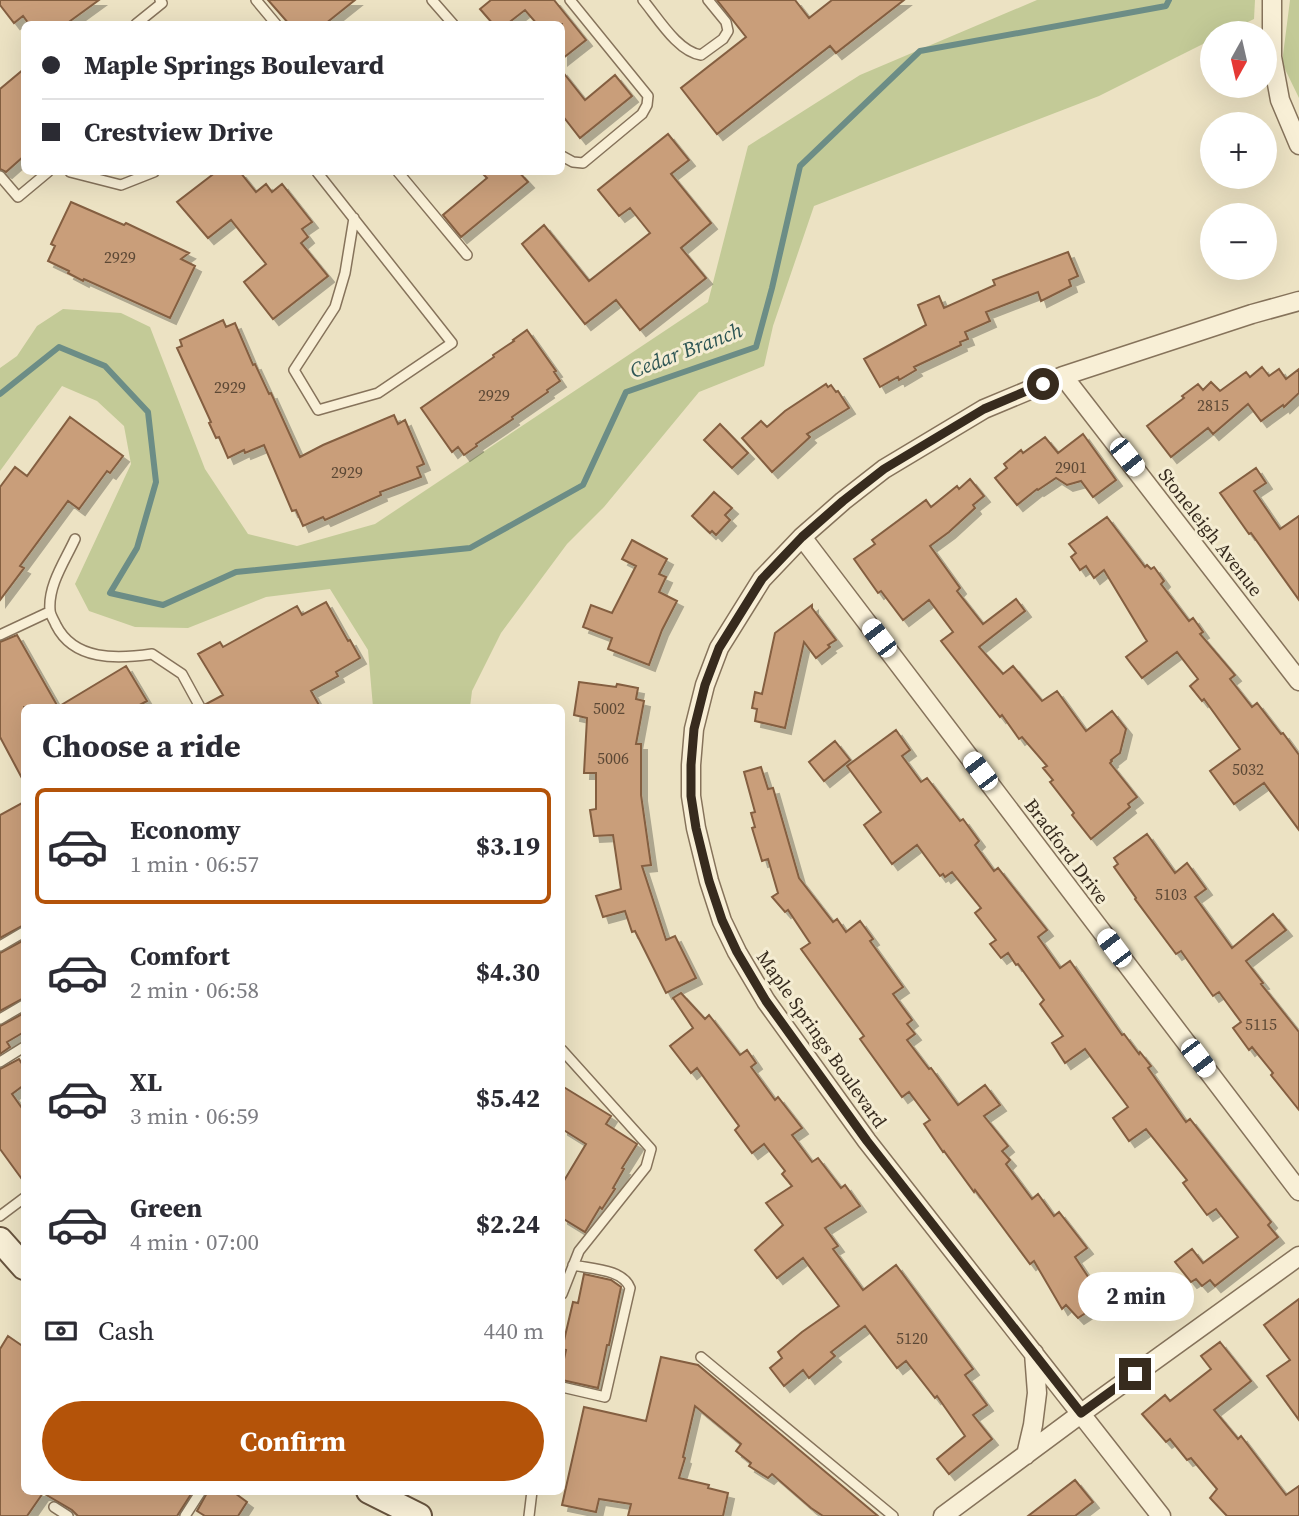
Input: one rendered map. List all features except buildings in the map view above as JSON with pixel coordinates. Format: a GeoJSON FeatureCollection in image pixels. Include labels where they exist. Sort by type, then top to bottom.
{"type":"FeatureCollection","features":[{"type":"Feature","properties":{"kind":"main road"},"geometry":{"type":"LineString","coordinates":[[377,1495],[419,1516]]}},
{"type":"Feature","properties":{"kind":"street"},"geometry":{"type":"LineString","coordinates":[[1272,0],[1272,57],[1280,100],[1299,145]]}},
{"type":"Feature","properties":{"kind":"street","name":"Maple Springs Boulevard"},"geometry":{"type":"LineString","coordinates":[[1161,1516],[867,1141],[766,1001],[737,952],[722,920],[709,881],[691,796],[694,729],[705,685],[719,648],[762,579],[802,537],[884,469],[984,409],[1063,376],[1299,301]]}},
{"type":"Feature","properties":{"kind":"street","name":"Stoneleigh Avenue"},"geometry":{"type":"LineString","coordinates":[[1063,376],[1299,681]]}},
{"type":"Feature","properties":{"kind":"street","name":"Bradford Drive"},"geometry":{"type":"LineString","coordinates":[[802,537],[1299,1191]]}},
{"type":"Feature","properties":{"kind":"street"},"geometry":{"type":"LineString","coordinates":[[943,1516],[1299,1256]]}},
{"type":"Feature","properties":{"kind":"street"},"geometry":{"type":"LineString","coordinates":[[1026,1455],[1037,1393],[1034,1353]]}},
{"type":"Feature","properties":{"kind":"lane"},"geometry":{"type":"LineString","coordinates":[[140,21],[162,3],[160,0]]}},
{"type":"Feature","properties":{"kind":"lane"},"geometry":{"type":"LineString","coordinates":[[256,0],[274,21]]}},
{"type":"Feature","properties":{"kind":"lane"},"geometry":{"type":"LineString","coordinates":[[432,0],[450,21]]}},
{"type":"Feature","properties":{"kind":"lane"},"geometry":{"type":"LineString","coordinates":[[565,158],[583,163],[642,114],[648,96],[570,0]]}},
{"type":"Feature","properties":{"kind":"lane"},"geometry":{"type":"LineString","coordinates":[[643,0],[683,48],[692,54],[701,55],[728,31],[726,22],[708,0]]}},
{"type":"Feature","properties":{"kind":"lane"},"geometry":{"type":"LineString","coordinates":[[0,176],[18,197],[44,175]]}},
{"type":"Feature","properties":{"kind":"lane"},"geometry":{"type":"LineString","coordinates":[[82,175],[121,185],[146,175]]}},
{"type":"Feature","properties":{"kind":"lane"},"geometry":{"type":"LineString","coordinates":[[319,175],[354,218],[452,343],[378,393],[318,410],[294,370],[335,307],[345,273],[354,218]]}},
{"type":"Feature","properties":{"kind":"lane"},"geometry":{"type":"LineString","coordinates":[[400,175],[467,255]]}},
{"type":"Feature","properties":{"kind":"lane"},"geometry":{"type":"LineString","coordinates":[[75,539],[54,583],[49,612],[60,633],[79,650],[105,657],[152,654],[182,674],[198,704]]}},
{"type":"Feature","properties":{"kind":"lane"},"geometry":{"type":"LineString","coordinates":[[0,635],[49,612]]}},
{"type":"Feature","properties":{"kind":"lane"},"geometry":{"type":"LineString","coordinates":[[0,946],[21,934]]}},
{"type":"Feature","properties":{"kind":"lane"},"geometry":{"type":"LineString","coordinates":[[0,1019],[21,1007]]}},
{"type":"Feature","properties":{"kind":"lane"},"geometry":{"type":"LineString","coordinates":[[0,1062],[21,1049]]}},
{"type":"Feature","properties":{"kind":"lane"},"geometry":{"type":"LineString","coordinates":[[565,1053],[651,1149],[646,1167],[579,1251],[565,1286]]}},
{"type":"Feature","properties":{"kind":"lane"},"geometry":{"type":"LineString","coordinates":[[0,1216],[21,1200]]}},
{"type":"Feature","properties":{"kind":"lane"},"geometry":{"type":"LineString","coordinates":[[565,1388],[605,1396],[630,1288],[628,1281],[614,1273],[573,1265]]}},
{"type":"Feature","properties":{"kind":"lane"},"geometry":{"type":"LineString","coordinates":[[701,1357],[893,1516]]}},
{"type":"Feature","properties":{"kind":"lane"},"geometry":{"type":"LineString","coordinates":[[185,1516],[198,1495]]}},
{"type":"Feature","properties":{"kind":"lane"},"geometry":{"type":"LineString","coordinates":[[528,1516],[531,1495]]}},
{"type":"Feature","properties":{"kind":"lane"},"geometry":{"type":"LineString","coordinates":[[54,1507],[68,1516]]}},
{"type":"Feature","properties":{"kind":"green space"},"geometry":{"type":"Polygon","coordinates":[[[1037,0],[1255,0],[1254,19],[1200,21],[1200,46],[1099,96],[814,206],[773,326],[764,366],[699,392],[604,507],[567,544],[501,633],[472,691],[470,704],[373,704],[368,650],[330,589],[266,597],[188,628],[135,627],[89,611],[75,584],[131,464],[124,426],[97,401],[62,386],[0,471],[0,368],[17,356],[37,326],[63,309],[121,313],[150,327],[205,469],[248,534],[297,546],[375,524],[708,302],[748,146],[860,75],[1037,0]]]}},
{"type":"Feature","properties":{"kind":"green space"},"geometry":{"type":"Polygon","coordinates":[[[1290,0],[1299,0],[1299,98],[1282,63],[1290,0]]]}},
{"type":"Feature","properties":{"kind":"waterway","name":"Cedar Branch"},"geometry":{"type":"LineString","coordinates":[[0,394],[59,347],[105,366],[148,412],[156,482],[137,548],[110,593],[163,605],[236,572],[470,548],[583,485],[626,392],[756,347],[800,166],[920,51],[1166,6],[1169,0]]}},
{"type":"Feature","properties":{"kind":"route"},"geometry":{"type":"LineString","coordinates":[[1043,384],[984,409],[884,469],[802,537],[762,579],[719,648],[705,685],[694,729],[691,796],[709,881],[722,920],[737,952],[766,1001],[867,1141],[1081,1413],[1135,1374]]}}]}
